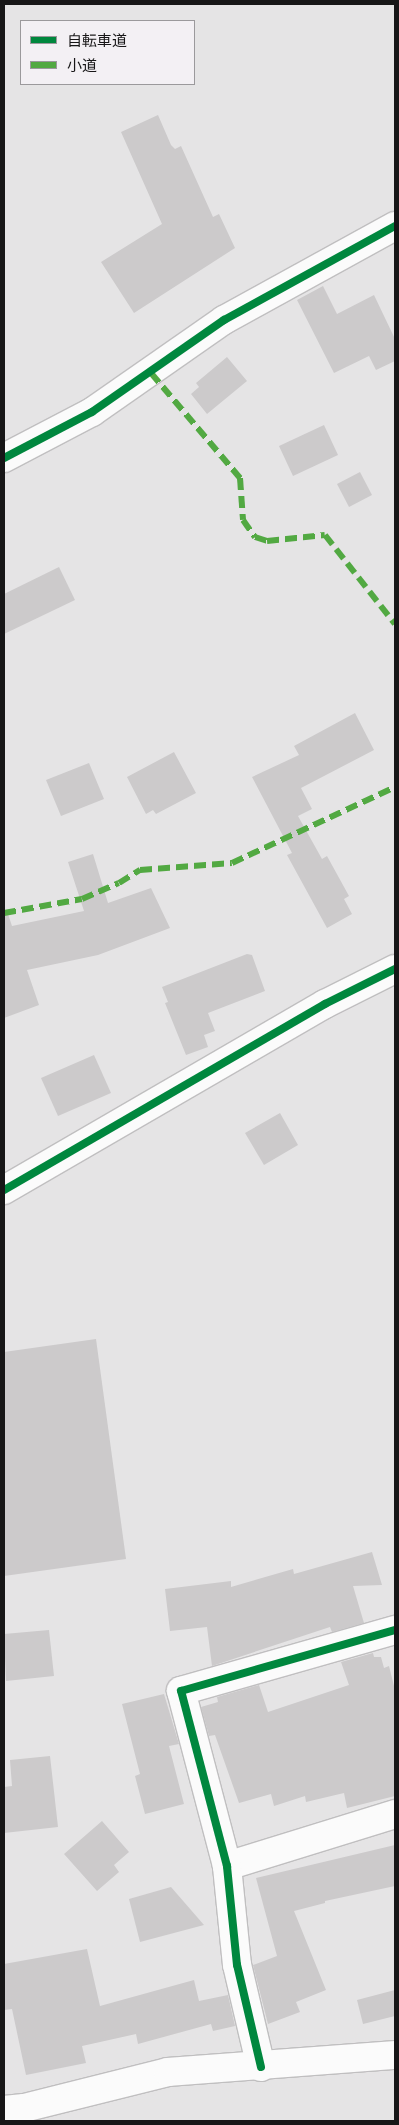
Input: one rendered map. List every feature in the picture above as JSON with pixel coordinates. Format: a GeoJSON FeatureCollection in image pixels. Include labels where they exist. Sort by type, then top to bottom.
{"type":"FeatureCollection","features":[{"type":"Feature","properties":{"kind":"street"},"geometry":{"type":"LineString","coordinates":[[4,458],[92,412],[224,320],[395,226]]}},
{"type":"Feature","properties":{"kind":"street"},"geometry":{"type":"LineString","coordinates":[[4,1190],[325,1004],[395,968]]}},
{"type":"Feature","properties":{"kind":"street"},"geometry":{"type":"LineString","coordinates":[[261,2067],[237,1965],[227,1866],[181,1690],[395,1630]]}},
{"type":"Feature","properties":{"kind":"street"},"geometry":{"type":"LineString","coordinates":[[227,1866],[395,1814]]}},
{"type":"Feature","properties":{"kind":"street"},"geometry":{"type":"LineString","coordinates":[[4,2110],[168,2072],[261,2067],[395,2055]]}},
{"type":"Feature","properties":{"kind":"building"},"geometry":{"type":"Polygon","coordinates":[[[158,115],[171,145],[175,149],[181,146],[213,217],[219,214],[235,248],[134,313],[101,262],[162,224],[121,132],[158,115]]]}},
{"type":"Feature","properties":{"kind":"building"},"geometry":{"type":"Polygon","coordinates":[[[323,286],[337,314],[374,295],[395,339],[395,361],[376,370],[369,356],[334,373],[297,300],[323,286]]]}},
{"type":"Feature","properties":{"kind":"building"},"geometry":{"type":"Polygon","coordinates":[[[227,357],[247,381],[207,414],[191,394],[199,387],[196,383],[227,357]]]}},
{"type":"Feature","properties":{"kind":"building"},"geometry":{"type":"Polygon","coordinates":[[[324,425],[338,455],[293,476],[279,446],[324,425]]]}},
{"type":"Feature","properties":{"kind":"building"},"geometry":{"type":"Polygon","coordinates":[[[360,472],[372,495],[349,507],[337,484],[360,472]]]}},
{"type":"Feature","properties":{"kind":"building"},"geometry":{"type":"Polygon","coordinates":[[[59,567],[75,600],[4,634],[4,594],[59,567]]]}},
{"type":"Feature","properties":{"kind":"building"},"geometry":{"type":"Polygon","coordinates":[[[355,713],[374,750],[301,788],[312,809],[298,816],[322,859],[327,856],[349,896],[344,899],[352,914],[327,928],[287,855],[292,853],[252,777],[299,755],[294,746],[355,713]]]}},
{"type":"Feature","properties":{"kind":"building"},"geometry":{"type":"Polygon","coordinates":[[[174,752],[196,793],[156,814],[153,810],[146,814],[127,777],[174,752]]]}},
{"type":"Feature","properties":{"kind":"building"},"geometry":{"type":"Polygon","coordinates":[[[89,763],[104,799],[61,816],[46,780],[89,763]]]}},
{"type":"Feature","properties":{"kind":"building"},"geometry":{"type":"Polygon","coordinates":[[[93,854],[108,903],[151,888],[170,928],[98,955],[27,970],[39,1005],[4,1018],[4,914],[8,914],[12,926],[84,911],[68,862],[93,854]]]}},
{"type":"Feature","properties":{"kind":"building"},"geometry":{"type":"Polygon","coordinates":[[[247,954],[252,955],[265,991],[208,1013],[215,1031],[204,1035],[208,1047],[186,1055],[165,1003],[168,1002],[162,987],[247,954]]]}},
{"type":"Feature","properties":{"kind":"building"},"geometry":{"type":"Polygon","coordinates":[[[94,1055],[111,1093],[58,1116],[41,1078],[94,1055]]]}},
{"type":"Feature","properties":{"kind":"building"},"geometry":{"type":"Polygon","coordinates":[[[280,1113],[298,1145],[264,1165],[245,1133],[280,1113]]]}},
{"type":"Feature","properties":{"kind":"building"},"geometry":{"type":"Polygon","coordinates":[[[96,1339],[126,1559],[4,1576],[4,1352],[96,1339]]]}},
{"type":"Feature","properties":{"kind":"building"},"geometry":{"type":"Polygon","coordinates":[[[372,1552],[382,1585],[353,1586],[364,1623],[332,1632],[330,1627],[212,1666],[207,1627],[170,1631],[165,1589],[231,1581],[231,1587],[293,1569],[294,1574],[372,1552]]]}},
{"type":"Feature","properties":{"kind":"building"},"geometry":{"type":"Polygon","coordinates":[[[49,1630],[54,1676],[6,1681],[4,1634],[49,1630]]]}},
{"type":"Feature","properties":{"kind":"building"},"geometry":{"type":"Polygon","coordinates":[[[373,1653],[374,1657],[381,1657],[384,1668],[389,1666],[395,1690],[395,1796],[347,1808],[344,1793],[306,1802],[305,1796],[274,1806],[271,1794],[239,1803],[215,1735],[209,1736],[201,1707],[218,1702],[217,1697],[259,1685],[268,1712],[349,1685],[341,1662],[373,1653]]]}},
{"type":"Feature","properties":{"kind":"building"},"geometry":{"type":"Polygon","coordinates":[[[164,1694],[179,1744],[169,1746],[184,1804],[145,1814],[135,1776],[140,1774],[122,1704],[164,1694]]]}},
{"type":"Feature","properties":{"kind":"building"},"geometry":{"type":"Polygon","coordinates":[[[50,1756],[58,1827],[4,1833],[4,1787],[12,1786],[10,1760],[50,1756]]]}},
{"type":"Feature","properties":{"kind":"building"},"geometry":{"type":"Polygon","coordinates":[[[102,1821],[129,1852],[114,1865],[119,1872],[97,1891],[64,1854],[102,1821]]]}},
{"type":"Feature","properties":{"kind":"building"},"geometry":{"type":"Polygon","coordinates":[[[395,1845],[395,1886],[325,1901],[325,1903],[294,1911],[326,1990],[296,2002],[300,2012],[268,2024],[253,1965],[277,1956],[256,1878],[395,1845]]]}},
{"type":"Feature","properties":{"kind":"building"},"geometry":{"type":"Polygon","coordinates":[[[171,1887],[204,1925],[140,1942],[129,1899],[171,1887]]]}},
{"type":"Feature","properties":{"kind":"building"},"geometry":{"type":"Polygon","coordinates":[[[87,1949],[100,2006],[194,1980],[199,2001],[228,1995],[235,2026],[213,2031],[211,2024],[138,2044],[136,2034],[82,2046],[86,2063],[26,2075],[12,2009],[4,2010],[4,1964],[87,1949]]]}},
{"type":"Feature","properties":{"kind":"building"},"geometry":{"type":"Polygon","coordinates":[[[395,1990],[395,2016],[363,2024],[357,2000],[395,1990]]]}},
{"type":"Feature","properties":{"kind":"marked path"},"geometry":{"type":"LineString","coordinates":[[151,373],[240,478],[243,520],[255,537],[267,541],[325,535],[395,624]]}},
{"type":"Feature","properties":{"kind":"marked path"},"geometry":{"type":"LineString","coordinates":[[4,913],[82,899],[119,883],[140,870],[232,863],[395,787]]}},
{"type":"Feature","properties":{"kind":"cycle path"},"geometry":{"type":"LineString","coordinates":[[4,458],[92,412],[224,320],[395,226]]}},
{"type":"Feature","properties":{"kind":"cycle path"},"geometry":{"type":"LineString","coordinates":[[4,1190],[325,1004],[395,969]]}},
{"type":"Feature","properties":{"kind":"cycle path"},"geometry":{"type":"LineString","coordinates":[[261,2067],[237,1965],[227,1866],[181,1691],[395,1630]]}}]}
